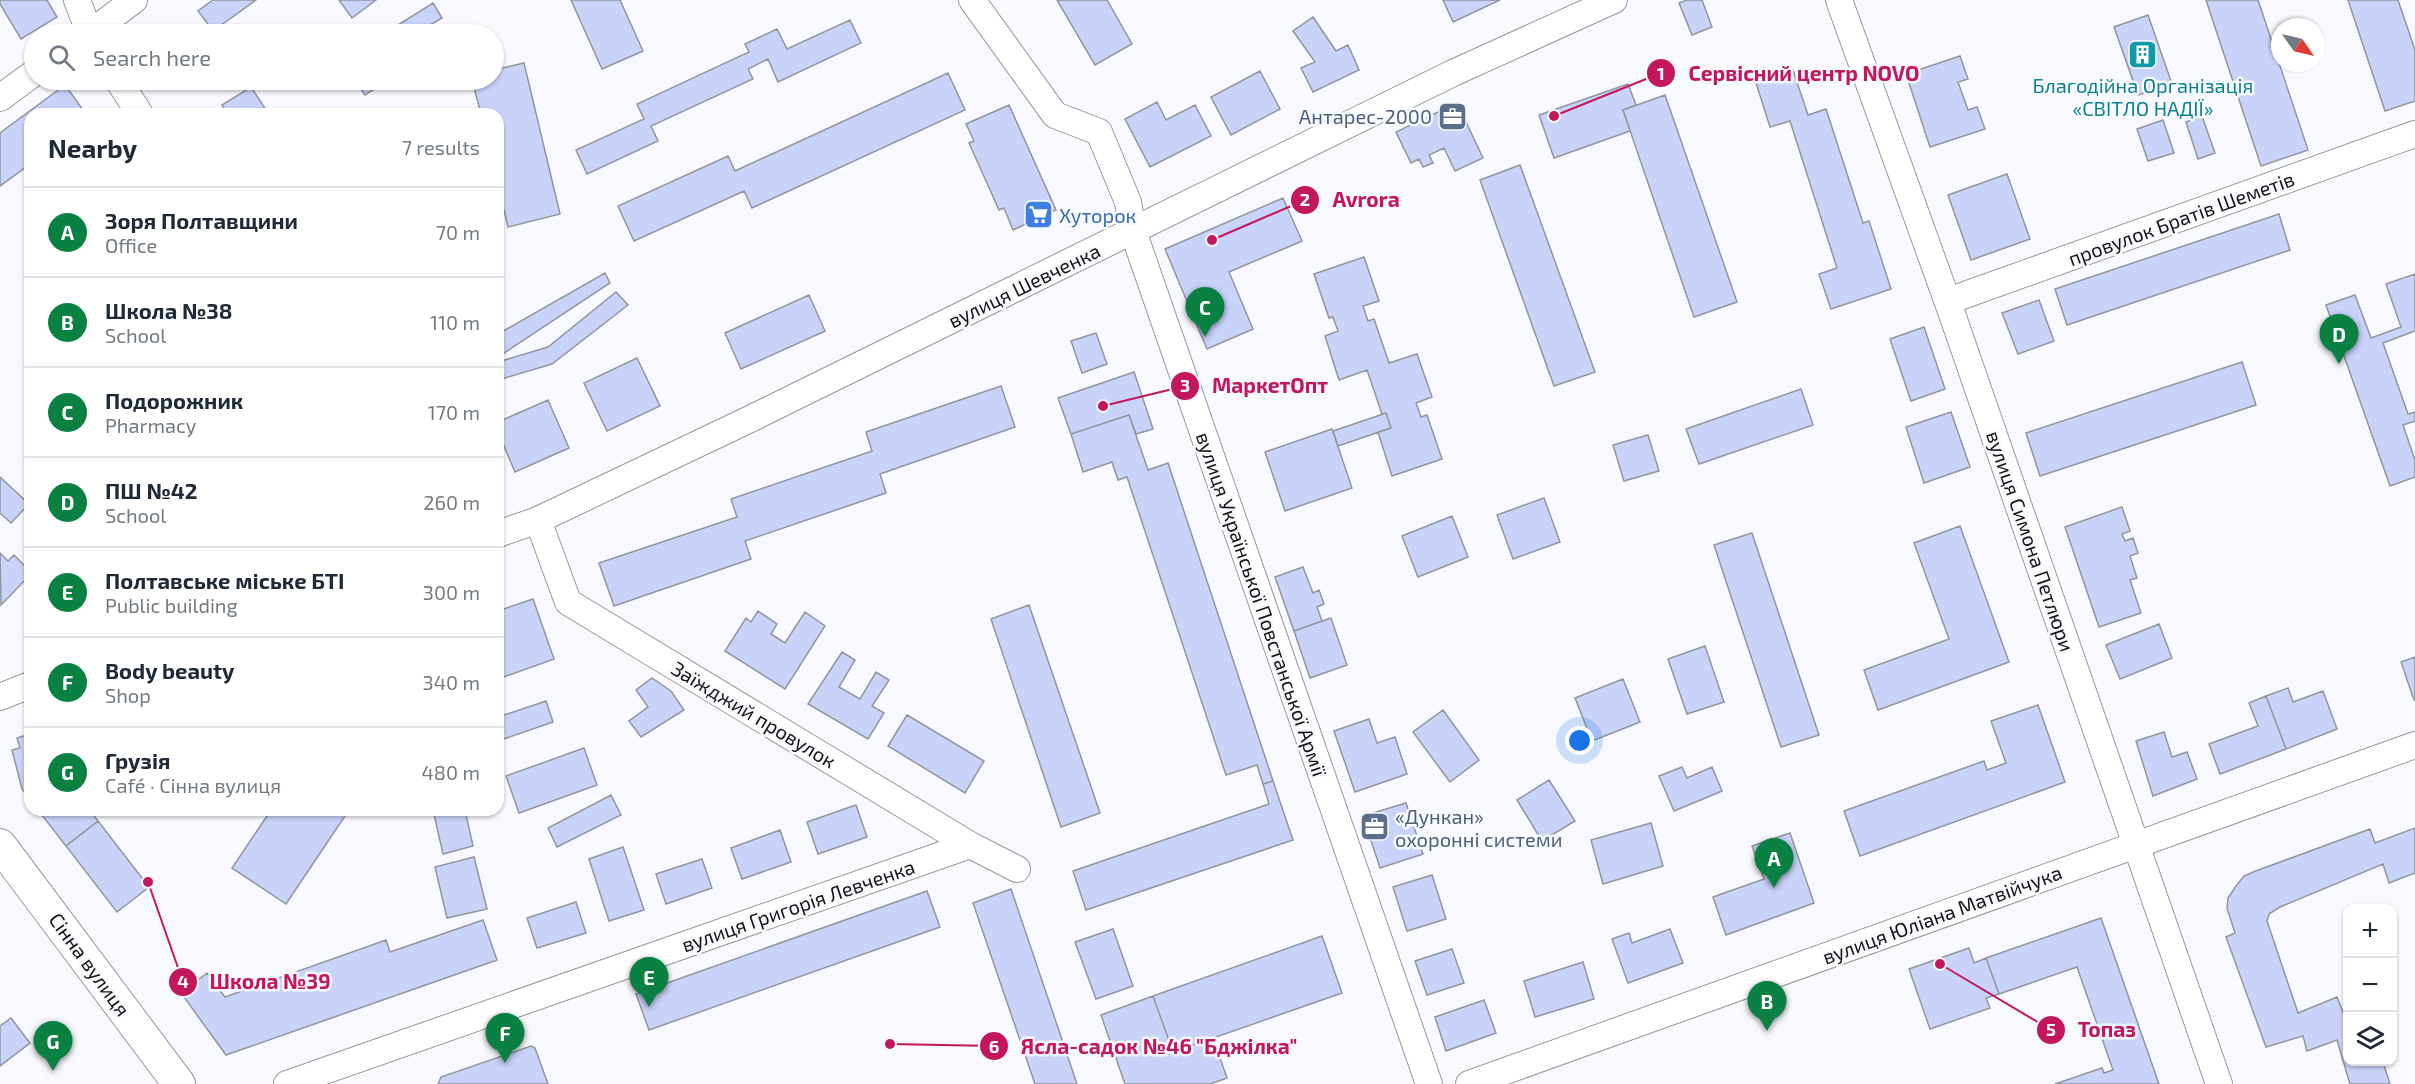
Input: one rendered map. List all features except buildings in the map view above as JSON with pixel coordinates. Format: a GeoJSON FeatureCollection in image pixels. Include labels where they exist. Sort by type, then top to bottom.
{"type":"FeatureCollection","features":[{"type":"Feature","properties":{"kind":"main road","name":"Сінна вулиця"},"geometry":{"type":"LineString","coordinates":[[0,845],[179,1084]]}},
{"type":"Feature","properties":{"kind":"street"},"geometry":{"type":"LineString","coordinates":[[77,0],[86,24]]}},
{"type":"Feature","properties":{"kind":"street"},"geometry":{"type":"LineString","coordinates":[[103,24],[134,0]]}},
{"type":"Feature","properties":{"kind":"street","name":"вулиця Української Повстанської Армії"},"geometry":{"type":"LineString","coordinates":[[972,0],[1054,115],[1099,132],[1128,202],[1133,231],[1429,1084]]}},
{"type":"Feature","properties":{"kind":"street","name":"вулиця Шевченка"},"geometry":{"type":"LineString","coordinates":[[504,532],[538,520],[746,421],[1453,73],[1614,0]]}},
{"type":"Feature","properties":{"kind":"street","name":"вулиця Симона Петлюри"},"geometry":{"type":"LineString","coordinates":[[1839,0],[1948,301],[2219,1084]]}},
{"type":"Feature","properties":{"kind":"street"},"geometry":{"type":"LineString","coordinates":[[0,98],[24,81]]}},
{"type":"Feature","properties":{"kind":"street"},"geometry":{"type":"LineString","coordinates":[[124,90],[136,108]]}},
{"type":"Feature","properties":{"kind":"street","name":"провулок Братів Шеметів"},"geometry":{"type":"LineString","coordinates":[[1948,301],[2415,134]]}},
{"type":"Feature","properties":{"kind":"street","name":"Заїжджий провулок"},"geometry":{"type":"LineString","coordinates":[[538,520],[568,602],[970,845],[1017,869]]}},
{"type":"Feature","properties":{"kind":"street"},"geometry":{"type":"LineString","coordinates":[[0,697],[24,687]]}},
{"type":"Feature","properties":{"kind":"street","name":"вулиця Юліана Матвійчука"},"geometry":{"type":"LineString","coordinates":[[1470,1084],[2415,745]]}},
{"type":"Feature","properties":{"kind":"street","name":"вулиця Григорія Левченка"},"geometry":{"type":"LineString","coordinates":[[287,1084],[970,845]]}},
{"type":"Feature","properties":{"kind":"place","name":"Благодійна Організація «СВІТЛО НАДІЇ»"},"geometry":{"type":"Point","coordinates":[2143,55]}},
{"type":"Feature","properties":{"kind":"place","name":"Антарес-2000"},"geometry":{"type":"Point","coordinates":[1453,116]}},
{"type":"Feature","properties":{"kind":"place","name":"Сервісний центр NOVO"},"geometry":{"type":"Point","coordinates":[1554,116]}},
{"type":"Feature","properties":{"kind":"place","name":"Хуторок"},"geometry":{"type":"Point","coordinates":[1038,215]}},
{"type":"Feature","properties":{"kind":"place","name":"Avrora"},"geometry":{"type":"Point","coordinates":[1212,240]}},
{"type":"Feature","properties":{"kind":"place","name":"Подорожник"},"geometry":{"type":"Point","coordinates":[1205,337]}},
{"type":"Feature","properties":{"kind":"place","name":"ПШ №42"},"geometry":{"type":"Point","coordinates":[2339,364]}},
{"type":"Feature","properties":{"kind":"place","name":"МаркетОпт"},"geometry":{"type":"Point","coordinates":[1103,406]}},
{"type":"Feature","properties":{"kind":"place","name":"«Дункан» охоронні системи"},"geometry":{"type":"Point","coordinates":[1374,827]}},
{"type":"Feature","properties":{"kind":"place","name":"Школа №39"},"geometry":{"type":"Point","coordinates":[148,882]}},
{"type":"Feature","properties":{"kind":"place","name":"Зоря Полтавщини"},"geometry":{"type":"Point","coordinates":[1774,888]}},
{"type":"Feature","properties":{"kind":"place","name":"Топаз"},"geometry":{"type":"Point","coordinates":[1940,964]}},
{"type":"Feature","properties":{"kind":"place","name":"Полтавське міське БТІ"},"geometry":{"type":"Point","coordinates":[649,1007]}},
{"type":"Feature","properties":{"kind":"place","name":"Школа №38"},"geometry":{"type":"Point","coordinates":[1767,1031]}},
{"type":"Feature","properties":{"kind":"place","name":"Ясла-садок №46 \"Бджілка\""},"geometry":{"type":"Point","coordinates":[890,1044]}},
{"type":"Feature","properties":{"kind":"place","name":"Body beauty"},"geometry":{"type":"Point","coordinates":[505,1063]}},
{"type":"Feature","properties":{"kind":"place","name":"Грузiя"},"geometry":{"type":"Point","coordinates":[53,1071]}}]}
